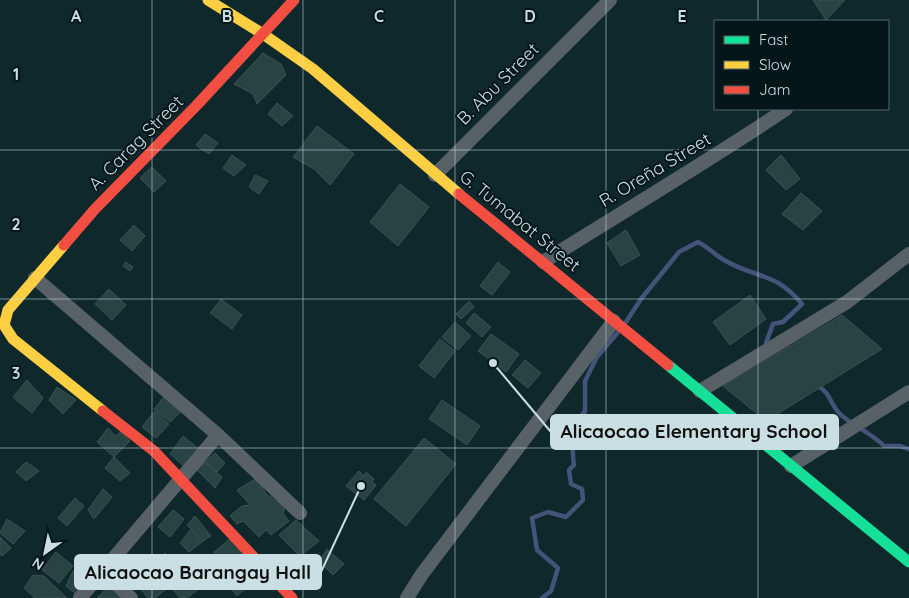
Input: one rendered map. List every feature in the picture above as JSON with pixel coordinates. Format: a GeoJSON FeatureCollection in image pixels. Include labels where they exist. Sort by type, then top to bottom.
{"type":"FeatureCollection","features":[{"type":"Feature","properties":{"kind":"main road","name":"G. Tumabat Street"},"geometry":{"type":"LineString","coordinates":[[208,0],[263,34],[313,69],[435,174],[909,562]]}},
{"type":"Feature","properties":{"kind":"main road","name":"A. Carag Street"},"geometry":{"type":"LineString","coordinates":[[292,598],[154,451],[8,333],[4,325],[8,310],[95,209],[196,106],[294,0]]}},
{"type":"Feature","properties":{"kind":"street","name":"B. Abu Street"},"geometry":{"type":"LineString","coordinates":[[435,174],[610,0]]}},
{"type":"Feature","properties":{"kind":"street","name":"R. Oreña Street"},"geometry":{"type":"LineString","coordinates":[[543,262],[664,186],[716,156],[785,110]]}},
{"type":"Feature","properties":{"kind":"street"},"geometry":{"type":"LineString","coordinates":[[700,391],[761,356],[774,346],[847,302],[909,254]]}},
{"type":"Feature","properties":{"kind":"street"},"geometry":{"type":"LineString","coordinates":[[35,278],[218,435],[300,513]]}},
{"type":"Feature","properties":{"kind":"street"},"geometry":{"type":"LineString","coordinates":[[406,598],[422,574],[615,321]]}},
{"type":"Feature","properties":{"kind":"street"},"geometry":{"type":"LineString","coordinates":[[790,466],[909,392]]}},
{"type":"Feature","properties":{"kind":"street"},"geometry":{"type":"LineString","coordinates":[[80,598],[218,435]]}},
{"type":"Feature","properties":{"kind":"street"},"geometry":{"type":"LineString","coordinates":[[103,571],[131,598]]}},
{"type":"Feature","properties":{"kind":"building"},"geometry":{"type":"Polygon","coordinates":[[[813,0],[845,0],[826,20],[813,0]]]}},
{"type":"Feature","properties":{"kind":"building"},"geometry":{"type":"Polygon","coordinates":[[[263,53],[281,64],[286,75],[257,104],[253,94],[234,84],[263,53]]]}},
{"type":"Feature","properties":{"kind":"building"},"geometry":{"type":"Polygon","coordinates":[[[277,103],[293,116],[282,126],[268,114],[277,103]]]}},
{"type":"Feature","properties":{"kind":"building"},"geometry":{"type":"Polygon","coordinates":[[[317,126],[354,154],[330,185],[314,169],[293,157],[317,126]]]}},
{"type":"Feature","properties":{"kind":"building"},"geometry":{"type":"Polygon","coordinates":[[[205,134],[218,143],[209,154],[196,145],[205,134]]]}},
{"type":"Feature","properties":{"kind":"building"},"geometry":{"type":"Polygon","coordinates":[[[232,155],[246,165],[234,176],[223,168],[232,155]]]}},
{"type":"Feature","properties":{"kind":"building"},"geometry":{"type":"Polygon","coordinates":[[[781,155],[800,179],[786,190],[766,170],[781,155]]]}},
{"type":"Feature","properties":{"kind":"building"},"geometry":{"type":"Polygon","coordinates":[[[152,167],[166,181],[154,192],[140,178],[152,167]]]}},
{"type":"Feature","properties":{"kind":"building"},"geometry":{"type":"Polygon","coordinates":[[[255,175],[268,181],[259,194],[249,187],[255,175]]]}},
{"type":"Feature","properties":{"kind":"building"},"geometry":{"type":"Polygon","coordinates":[[[400,184],[429,207],[398,246],[370,222],[400,184]]]}},
{"type":"Feature","properties":{"kind":"building"},"geometry":{"type":"Polygon","coordinates":[[[801,193],[822,211],[803,230],[782,214],[801,193]]]}},
{"type":"Feature","properties":{"kind":"building"},"geometry":{"type":"Polygon","coordinates":[[[134,225],[145,236],[132,251],[120,240],[134,225]]]}},
{"type":"Feature","properties":{"kind":"building"},"geometry":{"type":"Polygon","coordinates":[[[626,230],[640,255],[621,266],[607,243],[626,230]]]}},
{"type":"Feature","properties":{"kind":"building"},"geometry":{"type":"Polygon","coordinates":[[[126,262],[133,267],[130,271],[123,266],[126,262]]]}},
{"type":"Feature","properties":{"kind":"building"},"geometry":{"type":"Polygon","coordinates":[[[498,262],[510,272],[492,295],[480,286],[498,262]]]}},
{"type":"Feature","properties":{"kind":"building"},"geometry":{"type":"Polygon","coordinates":[[[109,289],[126,305],[112,320],[95,304],[109,289]]]}},
{"type":"Feature","properties":{"kind":"building"},"geometry":{"type":"Polygon","coordinates":[[[750,295],[766,319],[730,345],[713,322],[750,295]]]}},
{"type":"Feature","properties":{"kind":"building"},"geometry":{"type":"Polygon","coordinates":[[[221,299],[242,315],[232,329],[210,313],[221,299]]]}},
{"type":"Feature","properties":{"kind":"building"},"geometry":{"type":"Polygon","coordinates":[[[469,301],[474,307],[461,319],[456,314],[469,301]]]}},
{"type":"Feature","properties":{"kind":"building"},"geometry":{"type":"Polygon","coordinates":[[[474,313],[491,327],[482,337],[466,323],[474,313]]]}},
{"type":"Feature","properties":{"kind":"building"},"geometry":{"type":"Polygon","coordinates":[[[842,315],[882,349],[766,421],[723,386],[842,315]]]}},
{"type":"Feature","properties":{"kind":"building"},"geometry":{"type":"Polygon","coordinates":[[[455,322],[471,336],[458,350],[442,337],[455,322]]]}},
{"type":"Feature","properties":{"kind":"building"},"geometry":{"type":"Polygon","coordinates":[[[491,334],[519,354],[506,372],[478,351],[491,334]]]}},
{"type":"Feature","properties":{"kind":"building"},"geometry":{"type":"Polygon","coordinates":[[[440,339],[455,351],[434,378],[419,366],[440,339]]]}},
{"type":"Feature","properties":{"kind":"building"},"geometry":{"type":"Polygon","coordinates":[[[525,360],[541,373],[528,388],[512,375],[525,360]]]}},
{"type":"Feature","properties":{"kind":"building"},"geometry":{"type":"Polygon","coordinates":[[[27,380],[43,398],[32,413],[13,397],[27,380]]]}},
{"type":"Feature","properties":{"kind":"building"},"geometry":{"type":"Polygon","coordinates":[[[57,387],[76,400],[63,414],[49,400],[57,387]]]}},
{"type":"Feature","properties":{"kind":"building"},"geometry":{"type":"Polygon","coordinates":[[[166,394],[184,409],[170,422],[154,409],[166,394]]]}},
{"type":"Feature","properties":{"kind":"building"},"geometry":{"type":"Polygon","coordinates":[[[442,400],[480,426],[467,445],[429,419],[442,400]]]}},
{"type":"Feature","properties":{"kind":"building"},"geometry":{"type":"Polygon","coordinates":[[[155,411],[169,424],[156,438],[142,427],[155,411]]]}},
{"type":"Feature","properties":{"kind":"building"},"geometry":{"type":"Polygon","coordinates":[[[108,428],[115,436],[121,432],[130,441],[114,457],[97,442],[108,428]]]}},
{"type":"Feature","properties":{"kind":"building"},"geometry":{"type":"Polygon","coordinates":[[[183,436],[199,449],[185,467],[170,454],[183,436]]]}},
{"type":"Feature","properties":{"kind":"building"},"geometry":{"type":"Polygon","coordinates":[[[424,438],[456,464],[406,526],[374,499],[424,438]]]}},
{"type":"Feature","properties":{"kind":"building"},"geometry":{"type":"Polygon","coordinates":[[[215,453],[225,463],[217,472],[205,462],[215,453]]]}},
{"type":"Feature","properties":{"kind":"building"},"geometry":{"type":"Polygon","coordinates":[[[114,457],[130,473],[120,481],[105,468],[114,457]]]}},
{"type":"Feature","properties":{"kind":"building"},"geometry":{"type":"Polygon","coordinates":[[[26,462],[39,471],[26,481],[16,472],[26,462]]]}},
{"type":"Feature","properties":{"kind":"building"},"geometry":{"type":"Polygon","coordinates":[[[205,462],[222,477],[215,488],[197,470],[205,462]]]}},
{"type":"Feature","properties":{"kind":"building"},"geometry":{"type":"Polygon","coordinates":[[[359,471],[364,476],[366,472],[374,479],[372,482],[376,485],[364,500],[346,486],[359,471]]]}},
{"type":"Feature","properties":{"kind":"building"},"geometry":{"type":"Polygon","coordinates":[[[257,478],[266,494],[285,507],[283,514],[289,521],[271,535],[266,530],[259,537],[243,521],[237,524],[230,516],[242,506],[250,505],[237,490],[257,478]]]}},
{"type":"Feature","properties":{"kind":"building"},"geometry":{"type":"Polygon","coordinates":[[[103,489],[112,497],[94,519],[88,510],[103,489]]]}},
{"type":"Feature","properties":{"kind":"building"},"geometry":{"type":"Polygon","coordinates":[[[75,498],[84,506],[67,526],[58,518],[75,498]]]}},
{"type":"Feature","properties":{"kind":"building"},"geometry":{"type":"Polygon","coordinates":[[[173,510],[184,519],[170,537],[158,527],[173,510]]]}},
{"type":"Feature","properties":{"kind":"building"},"geometry":{"type":"Polygon","coordinates":[[[195,516],[211,536],[203,541],[187,525],[195,516]]]}},
{"type":"Feature","properties":{"kind":"building"},"geometry":{"type":"Polygon","coordinates":[[[7,519],[25,531],[13,544],[0,533],[7,519]]]}},
{"type":"Feature","properties":{"kind":"building"},"geometry":{"type":"Polygon","coordinates":[[[296,520],[319,541],[300,556],[279,535],[296,520]]]}},
{"type":"Feature","properties":{"kind":"building"},"geometry":{"type":"Polygon","coordinates":[[[191,529],[203,541],[189,552],[180,543],[191,529]]]}},
{"type":"Feature","properties":{"kind":"building"},"geometry":{"type":"Polygon","coordinates":[[[0,537],[11,548],[2,556],[0,554],[0,537]]]}},
{"type":"Feature","properties":{"kind":"building"},"geometry":{"type":"Polygon","coordinates":[[[231,538],[242,554],[227,566],[214,552],[231,538]]]}},
{"type":"Feature","properties":{"kind":"building"},"geometry":{"type":"Polygon","coordinates":[[[327,549],[344,564],[333,575],[319,561],[327,549]]]}},
{"type":"Feature","properties":{"kind":"building"},"geometry":{"type":"Polygon","coordinates":[[[56,552],[73,566],[59,583],[42,570],[56,552]]]}},
{"type":"Feature","properties":{"kind":"building"},"geometry":{"type":"Polygon","coordinates":[[[165,553],[200,588],[187,598],[180,598],[155,567],[165,553]]]}},
{"type":"Feature","properties":{"kind":"building"},"geometry":{"type":"Polygon","coordinates":[[[142,558],[169,587],[155,598],[148,598],[127,572],[142,558]]]}},
{"type":"Feature","properties":{"kind":"building"},"geometry":{"type":"Polygon","coordinates":[[[73,571],[89,581],[77,595],[66,586],[73,571]]]}},
{"type":"Feature","properties":{"kind":"building"},"geometry":{"type":"Polygon","coordinates":[[[33,575],[44,576],[67,598],[35,598],[24,588],[33,575]]]}},
{"type":"Feature","properties":{"kind":"building"},"geometry":{"type":"Polygon","coordinates":[[[236,575],[246,588],[237,596],[227,584],[236,575]]]}},
{"type":"Feature","properties":{"kind":"building"},"geometry":{"type":"Polygon","coordinates":[[[112,583],[123,598],[97,598],[112,583]]]}},
{"type":"Feature","properties":{"kind":"waterway"},"geometry":{"type":"LineString","coordinates":[[624,325],[641,299],[679,252],[698,242],[735,266],[783,286],[802,304],[783,322],[773,324],[766,343],[768,347]]}},
{"type":"Feature","properties":{"kind":"waterway"},"geometry":{"type":"LineString","coordinates":[[542,598],[551,591],[558,568],[537,550],[532,518],[548,512],[566,517],[583,500],[582,489],[571,484],[569,470],[574,465],[573,444],[575,430],[585,411],[585,381],[597,357],[619,331]]}},
{"type":"Feature","properties":{"kind":"waterway"},"geometry":{"type":"LineString","coordinates":[[817,385],[828,395],[843,417],[873,436],[884,446],[900,446],[909,449]]}},
{"type":"Feature","properties":{"kind":"traffic: fast"},"geometry":{"type":"LineString","coordinates":[[668,365],[909,562]]}},
{"type":"Feature","properties":{"kind":"traffic: slow"},"geometry":{"type":"LineString","coordinates":[[208,0],[263,34],[313,69],[459,194]]}},
{"type":"Feature","properties":{"kind":"traffic: slow"},"geometry":{"type":"LineString","coordinates":[[64,245],[8,310],[4,325],[13,339],[103,411]]}},
{"type":"Feature","properties":{"kind":"traffic: jam"},"geometry":{"type":"LineString","coordinates":[[64,245],[95,209],[196,106],[294,0]]}},
{"type":"Feature","properties":{"kind":"traffic: jam"},"geometry":{"type":"LineString","coordinates":[[459,194],[668,365]]}},
{"type":"Feature","properties":{"kind":"traffic: jam"},"geometry":{"type":"LineString","coordinates":[[103,411],[154,451],[292,598]]}},
{"type":"Feature","properties":{"kind":"place","name":"Alicaocao Elementary School"},"geometry":{"type":"Point","coordinates":[493,363]}},
{"type":"Feature","properties":{"kind":"place","name":"Alicaocao Barangay Hall"},"geometry":{"type":"Point","coordinates":[361,486]}}]}
